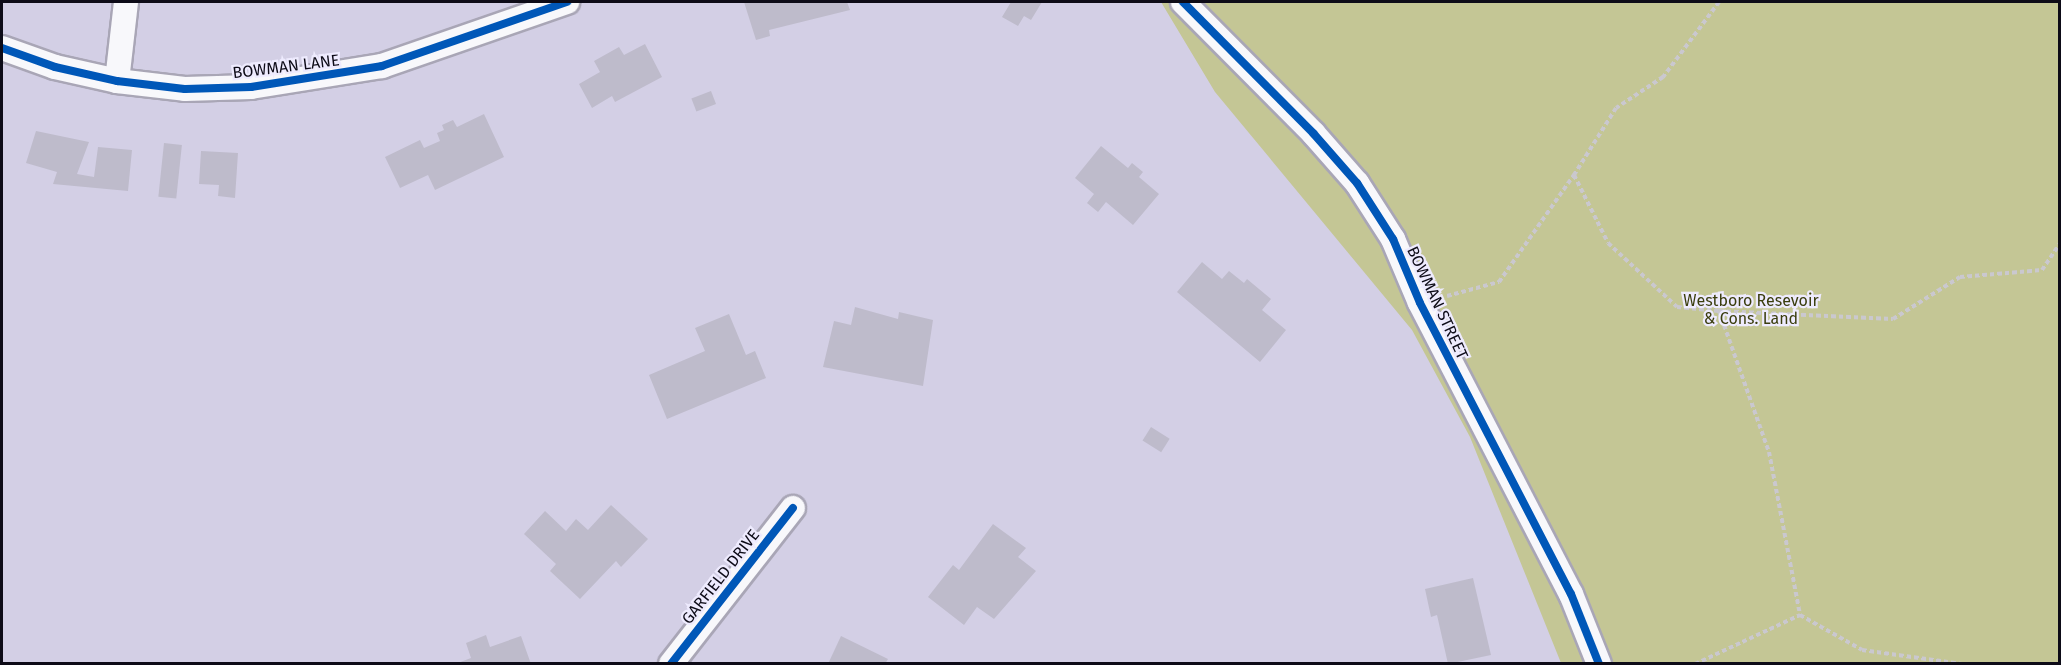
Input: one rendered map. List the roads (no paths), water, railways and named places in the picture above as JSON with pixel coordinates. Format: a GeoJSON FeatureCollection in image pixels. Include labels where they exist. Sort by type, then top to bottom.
{"type":"FeatureCollection","features":[{"type":"Feature","properties":{"kind":"street"},"geometry":{"type":"LineString","coordinates":[[117,81],[126,2]]}},
{"type":"Feature","properties":{"kind":"street","name":"BOWMAN LANE"},"geometry":{"type":"LineString","coordinates":[[2,48],[55,67],[117,81],[185,89],[317,79],[382,66],[567,2]]}},
{"type":"Feature","properties":{"kind":"street","name":"BOWMAN STREET"},"geometry":{"type":"LineString","coordinates":[[1183,2],[1357,183],[1393,239],[1420,303],[1571,594],[1599,663]]}},
{"type":"Feature","properties":{"kind":"street","name":"GARFIELD DRIVE"},"geometry":{"type":"LineString","coordinates":[[671,663],[793,508]]}},
{"type":"Feature","properties":{"kind":"park label","name":"Westboro Resevoir & Cons. Land"},"geometry":{"type":"Point","coordinates":[1751,310]}}]}
